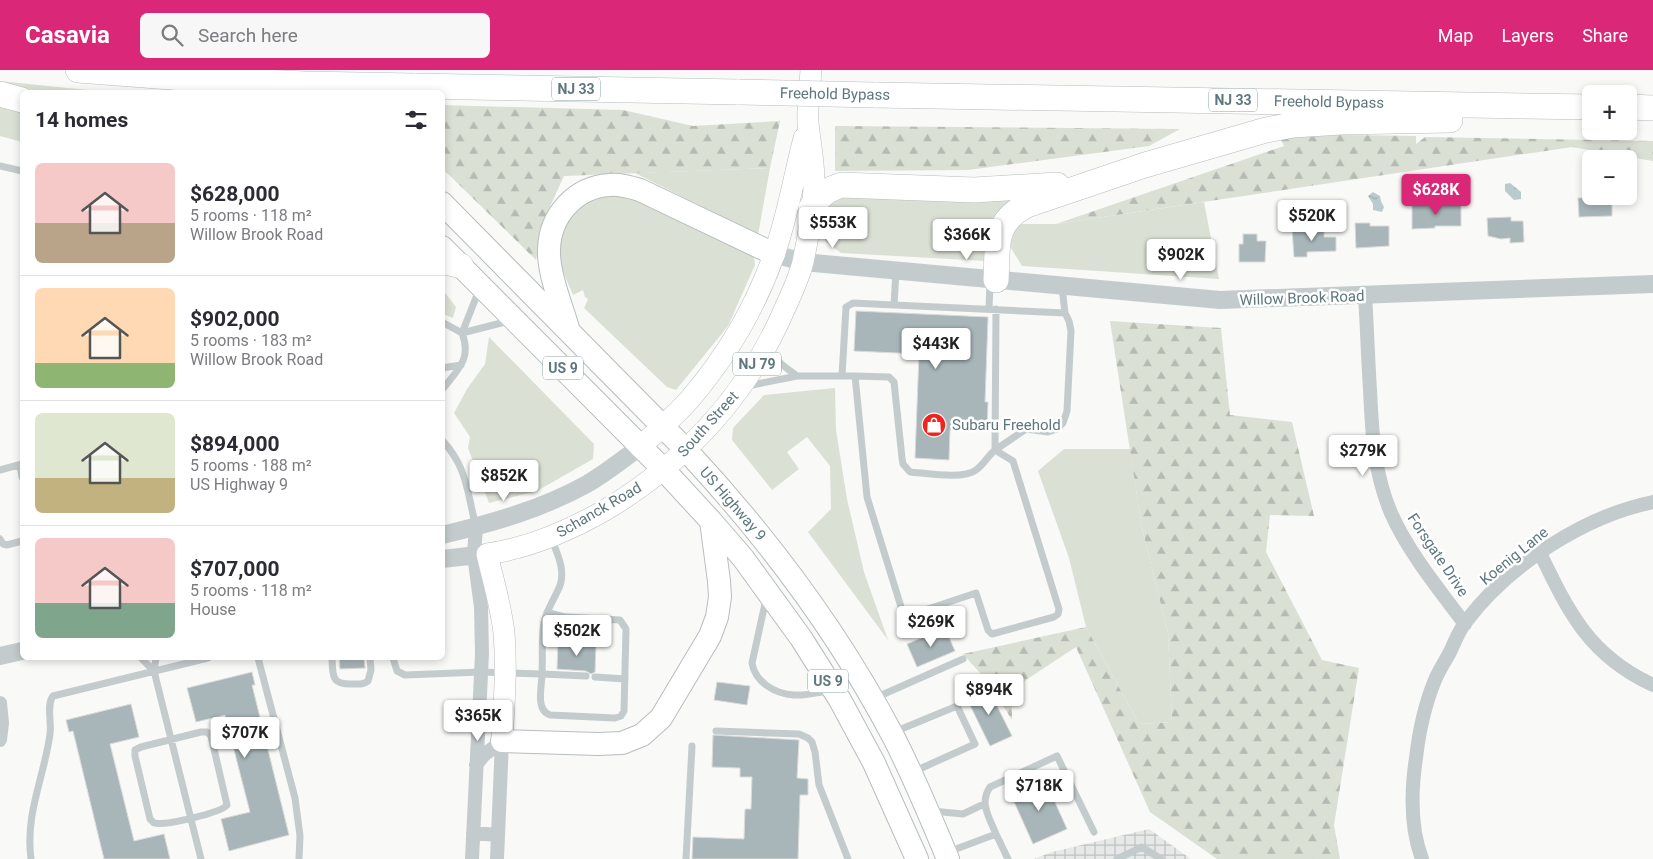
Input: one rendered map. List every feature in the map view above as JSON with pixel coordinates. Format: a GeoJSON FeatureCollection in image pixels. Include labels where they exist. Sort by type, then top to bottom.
{"type":"FeatureCollection","features":[{"type":"Feature","properties":{"kind":"highway","name":"Freehold Bypass"},"geometry":{"type":"LineString","coordinates":[[78,70],[305,84],[1582,107]]}},
{"type":"Feature","properties":{"kind":"highway"},"geometry":{"type":"LineString","coordinates":[[272,70],[290,90]]}},
{"type":"Feature","properties":{"kind":"highway"},"geometry":{"type":"LineString","coordinates":[[312,70],[332,90]]}},
{"type":"Feature","properties":{"kind":"highway"},"geometry":{"type":"LineString","coordinates":[[0,94],[20,99]]}},
{"type":"Feature","properties":{"kind":"highway"},"geometry":{"type":"LineString","coordinates":[[993,280],[999,236],[1003,225],[1012,214],[1027,205],[1109,177],[1266,130],[1293,125],[1341,122],[1582,118]]}},
{"type":"Feature","properties":{"kind":"highway"},"geometry":{"type":"LineString","coordinates":[[812,208],[827,191],[842,186],[1002,190],[1068,184],[1109,177]]}},
{"type":"Feature","properties":{"kind":"highway"},"geometry":{"type":"LineString","coordinates":[[569,331],[553,275],[549,248],[551,233],[564,207],[588,189],[611,185],[640,190],[774,254]]}},
{"type":"Feature","properties":{"kind":"highway","name":"US Highway 9"},"geometry":{"type":"LineString","coordinates":[[445,207],[686,450],[762,537],[837,641],[872,699],[911,773],[946,856]]}},
{"type":"Feature","properties":{"kind":"highway","name":"US Highway 9"},"geometry":{"type":"LineString","coordinates":[[445,252],[452,264],[481,285],[664,470],[712,521],[768,591],[834,690],[874,763],[917,859]]}},
{"type":"Feature","properties":{"kind":"highway"},"geometry":{"type":"LineString","coordinates":[[502,741],[622,743],[642,735],[661,718],[710,636],[717,617],[720,597],[712,521]]}},
{"type":"Feature","properties":{"kind":"main road","name":"South Street"},"geometry":{"type":"LineString","coordinates":[[664,470],[714,420],[741,387],[770,341],[793,291],[803,262],[814,186],[808,120],[810,70]]}},
{"type":"Feature","properties":{"kind":"main road","name":"South Street"},"geometry":{"type":"LineString","coordinates":[[640,446],[689,400],[723,356],[748,313],[774,254],[808,120]]}},
{"type":"Feature","properties":{"kind":"main road","name":"Schanck Road"},"geometry":{"type":"LineString","coordinates":[[480,554],[505,552],[551,537],[593,517],[664,470]]}},
{"type":"Feature","properties":{"kind":"main road"},"geometry":{"type":"LineString","coordinates":[[480,554],[500,609],[504,633],[506,672],[502,741]]}},
{"type":"Feature","properties":{"kind":"street","name":"Willow Brook Road"},"geometry":{"type":"LineString","coordinates":[[774,254],[803,262],[1220,300],[1653,284]]}},
{"type":"Feature","properties":{"kind":"street","name":"Forsgate Drive"},"geometry":{"type":"LineString","coordinates":[[1365,295],[1373,442],[1381,488],[1391,514],[1403,537],[1465,624]]}},
{"type":"Feature","properties":{"kind":"street","name":"Schanck Road"},"geometry":{"type":"LineString","coordinates":[[445,535],[528,511],[563,496],[600,475],[640,446]]}},
{"type":"Feature","properties":{"kind":"street","name":"Koenig Lane"},"geometry":{"type":"LineString","coordinates":[[1422,859],[1418,848],[1414,819],[1413,784],[1418,742],[1435,680],[1465,624],[1502,584],[1540,553],[1578,528],[1634,506],[1653,502]]}},
{"type":"Feature","properties":{"kind":"street"},"geometry":{"type":"LineString","coordinates":[[472,859],[481,672],[480,554],[476,527]]}},
{"type":"Feature","properties":{"kind":"street"},"geometry":{"type":"LineString","coordinates":[[1540,553],[1564,602],[1586,635],[1621,667],[1653,685]]}},
{"type":"Feature","properties":{"kind":"street","name":"Schanck Road"},"geometry":{"type":"LineString","coordinates":[[445,559],[480,554]]}},
{"type":"Feature","properties":{"kind":"street"},"geometry":{"type":"LineString","coordinates":[[0,656],[20,651]]}},
{"type":"Feature","properties":{"kind":"street"},"geometry":{"type":"LineString","coordinates":[[0,702],[2,723],[0,740]]}},
{"type":"Feature","properties":{"kind":"street"},"geometry":{"type":"LineString","coordinates":[[476,765],[484,755],[502,741]]}},
{"type":"Feature","properties":{"kind":"street"},"geometry":{"type":"LineString","coordinates":[[497,859],[502,741]]}},
{"type":"Feature","properties":{"kind":"street"},"geometry":{"type":"LineString","coordinates":[[473,833],[498,835]]}},
{"type":"Feature","properties":{"kind":"lane"},"geometry":{"type":"LineString","coordinates":[[0,166],[20,171]]}},
{"type":"Feature","properties":{"kind":"lane"},"geometry":{"type":"LineString","coordinates":[[894,305],[896,271]]}},
{"type":"Feature","properties":{"kind":"lane"},"geometry":{"type":"LineString","coordinates":[[993,280],[995,450]]}},
{"type":"Feature","properties":{"kind":"lane"},"geometry":{"type":"LineString","coordinates":[[445,386],[461,365],[467,351],[462,333],[481,285]]}},
{"type":"Feature","properties":{"kind":"lane"},"geometry":{"type":"LineString","coordinates":[[741,387],[797,376],[888,377],[894,382],[902,458],[910,472],[953,475],[970,474],[995,450],[1026,430],[1048,432],[1057,429],[1063,423],[1067,411],[1071,331],[1065,313],[1062,286]]}},
{"type":"Feature","properties":{"kind":"lane"},"geometry":{"type":"LineString","coordinates":[[842,376],[846,307],[853,303],[1065,313]]}},
{"type":"Feature","properties":{"kind":"lane"},"geometry":{"type":"LineString","coordinates":[[445,324],[462,333],[516,320]]}},
{"type":"Feature","properties":{"kind":"lane"},"geometry":{"type":"LineString","coordinates":[[770,341],[773,355],[781,364],[797,376]]}},
{"type":"Feature","properties":{"kind":"lane"},"geometry":{"type":"LineString","coordinates":[[445,368],[461,365]]}},
{"type":"Feature","properties":{"kind":"lane"},"geometry":{"type":"LineString","coordinates":[[855,376],[868,497],[902,610],[907,614],[913,614],[976,593],[988,630],[992,634],[1054,617],[1058,614],[1059,609],[1013,461],[995,450]]}},
{"type":"Feature","properties":{"kind":"lane"},"geometry":{"type":"LineString","coordinates":[[445,443],[450,448],[464,473],[476,527]]}},
{"type":"Feature","properties":{"kind":"lane"},"geometry":{"type":"LineString","coordinates":[[0,470],[20,465]]}},
{"type":"Feature","properties":{"kind":"lane"},"geometry":{"type":"LineString","coordinates":[[547,612],[564,617],[620,620],[626,629],[624,711],[619,717],[550,715],[545,713],[541,707],[543,630],[547,612],[559,589],[562,574],[560,560],[551,537]]}},
{"type":"Feature","properties":{"kind":"lane"},"geometry":{"type":"LineString","coordinates":[[0,539],[3,544],[7,545],[20,542]]}},
{"type":"Feature","properties":{"kind":"lane"},"geometry":{"type":"LineString","coordinates":[[768,591],[752,662],[753,672],[758,680],[773,690],[793,695],[834,690]]}},
{"type":"Feature","properties":{"kind":"lane"},"geometry":{"type":"LineString","coordinates":[[872,699],[963,659]]}},
{"type":"Feature","properties":{"kind":"lane"},"geometry":{"type":"LineString","coordinates":[[143,660],[154,671]]}},
{"type":"Feature","properties":{"kind":"lane"},"geometry":{"type":"LineString","coordinates":[[156,660],[154,671],[201,859]]}},
{"type":"Feature","properties":{"kind":"lane"},"geometry":{"type":"LineString","coordinates":[[31,859],[30,817],[49,739],[51,699],[58,695],[200,660]]}},
{"type":"Feature","properties":{"kind":"lane"},"geometry":{"type":"LineString","coordinates":[[259,660],[295,798],[300,836],[299,859]]}},
{"type":"Feature","properties":{"kind":"lane"},"geometry":{"type":"LineString","coordinates":[[332,660],[334,678],[336,682],[342,684],[362,684],[368,681],[370,660]]}},
{"type":"Feature","properties":{"kind":"lane"},"geometry":{"type":"LineString","coordinates":[[393,660],[397,671],[405,675],[506,672],[586,676]]}},
{"type":"Feature","properties":{"kind":"lane"},"geometry":{"type":"LineString","coordinates":[[595,677],[624,679]]}},
{"type":"Feature","properties":{"kind":"lane"},"geometry":{"type":"LineString","coordinates":[[891,733],[957,706],[975,744],[911,773]]}},
{"type":"Feature","properties":{"kind":"lane"},"geometry":{"type":"LineString","coordinates":[[716,731],[799,734],[808,738],[812,742],[815,752],[819,785],[848,859]]}},
{"type":"Feature","properties":{"kind":"lane"},"geometry":{"type":"LineString","coordinates":[[201,732],[209,733],[227,800],[225,808],[161,824],[151,821],[135,750],[171,740],[201,732]]}},
{"type":"Feature","properties":{"kind":"lane"},"geometry":{"type":"LineString","coordinates":[[686,859],[692,746]]}},
{"type":"Feature","properties":{"kind":"lane"},"geometry":{"type":"LineString","coordinates":[[1008,859],[984,804],[985,794],[990,787],[1057,756],[1094,832]]}},
{"type":"Feature","properties":{"kind":"lane"},"geometry":{"type":"LineString","coordinates":[[927,810],[963,814],[984,804]]}},
{"type":"Feature","properties":{"kind":"lane"},"geometry":{"type":"LineString","coordinates":[[946,856],[996,834]]}},
{"type":"Feature","properties":{"kind":"lane"},"geometry":{"type":"LineString","coordinates":[[1117,859],[1142,847],[1161,859]]}},
{"type":"Feature","properties":{"kind":"shaded area"},"geometry":{"type":"Polygon","coordinates":[[[1149,829],[1191,859],[1034,859],[1052,852],[1149,829]]]}},
{"type":"Feature","properties":{"kind":"green space"},"geometry":{"type":"Polygon","coordinates":[[[0,81],[87,90],[34,90],[0,81]]]}},
{"type":"Feature","properties":{"kind":"green space"},"geometry":{"type":"Polygon","coordinates":[[[0,102],[20,107],[20,141],[0,136],[0,102]]]}},
{"type":"Feature","properties":{"kind":"green space"},"geometry":{"type":"Polygon","coordinates":[[[445,105],[623,110],[693,126],[780,121],[770,168],[564,176],[548,211],[536,260],[445,171],[445,105]]]}},
{"type":"Feature","properties":{"kind":"green space"},"geometry":{"type":"Polygon","coordinates":[[[835,126],[1180,129],[1149,146],[968,170],[835,171],[835,126]]]}},
{"type":"Feature","properties":{"kind":"green space"},"geometry":{"type":"Polygon","coordinates":[[[1278,134],[1416,136],[1416,144],[1425,137],[1653,141],[1653,161],[1637,158],[1637,150],[1589,150],[1572,147],[1056,224],[1284,146],[1278,134]]]}},
{"type":"Feature","properties":{"kind":"green space"},"geometry":{"type":"Polygon","coordinates":[[[770,168],[758,235],[635,173],[770,168]]]}},
{"type":"Feature","properties":{"kind":"green space"},"geometry":{"type":"Polygon","coordinates":[[[610,190],[630,193],[754,256],[755,265],[728,326],[676,390],[667,387],[584,308],[588,299],[585,297],[583,290],[573,295],[558,260],[558,230],[576,203],[610,190]]]}},
{"type":"Feature","properties":{"kind":"green space"},"geometry":{"type":"Polygon","coordinates":[[[848,194],[1014,197],[992,218],[986,261],[841,253],[825,241],[829,205],[848,194]]]}},
{"type":"Feature","properties":{"kind":"green space"},"geometry":{"type":"Polygon","coordinates":[[[1204,202],[1219,279],[1022,266],[1011,248],[1011,224],[1056,224],[1204,202]]]}},
{"type":"Feature","properties":{"kind":"green space"},"geometry":{"type":"Polygon","coordinates":[[[445,293],[456,307],[453,318],[445,315],[445,293]]]}},
{"type":"Feature","properties":{"kind":"green space"},"geometry":{"type":"Polygon","coordinates":[[[1110,321],[1221,328],[1230,415],[1292,422],[1314,516],[1270,515],[1266,552],[1322,660],[1359,668],[1334,825],[1340,859],[1217,859],[1150,812],[1076,647],[1012,689],[1012,720],[988,682],[963,654],[1086,627],[1139,724],[1172,722],[1168,633],[1142,528],[1110,321]]]}},
{"type":"Feature","properties":{"kind":"green space"},"geometry":{"type":"Polygon","coordinates":[[[489,337],[594,444],[593,459],[537,491],[489,503],[468,448],[470,437],[454,413],[467,389],[485,364],[489,337]]]}},
{"type":"Feature","properties":{"kind":"green space"},"geometry":{"type":"Polygon","coordinates":[[[835,388],[836,430],[847,499],[864,572],[888,640],[808,532],[831,509],[830,466],[807,437],[787,452],[799,469],[772,490],[732,440],[733,428],[764,395],[835,388]]]}},
{"type":"Feature","properties":{"kind":"green space"},"geometry":{"type":"Polygon","coordinates":[[[1064,449],[1130,449],[1142,528],[1168,633],[1172,722],[1139,724],[1086,627],[1069,558],[1038,471],[1064,449]]]}},
{"type":"Feature","properties":{"kind":"water"},"geometry":{"type":"Polygon","coordinates":[[[1510,183],[1521,192],[1521,199],[1514,200],[1505,191],[1505,184],[1510,183]]]}},
{"type":"Feature","properties":{"kind":"water"},"geometry":{"type":"Polygon","coordinates":[[[1373,192],[1380,196],[1384,207],[1382,212],[1373,210],[1373,204],[1368,196],[1373,192]]]}},
{"type":"Feature","properties":{"kind":"building"},"geometry":{"type":"Polygon","coordinates":[[[1578,198],[1582,198],[1582,205],[1612,205],[1612,216],[1579,217],[1578,198]]]}},
{"type":"Feature","properties":{"kind":"building"},"geometry":{"type":"Polygon","coordinates":[[[1461,204],[1461,226],[1435,226],[1435,228],[1412,229],[1412,205],[1461,204]]]}},
{"type":"Feature","properties":{"kind":"building"},"geometry":{"type":"Polygon","coordinates":[[[1511,217],[1511,221],[1523,221],[1524,242],[1510,243],[1510,238],[1501,239],[1488,236],[1487,218],[1511,217]]]}},
{"type":"Feature","properties":{"kind":"building"},"geometry":{"type":"Polygon","coordinates":[[[1355,223],[1370,223],[1370,226],[1389,226],[1389,246],[1356,248],[1355,223]]]}},
{"type":"Feature","properties":{"kind":"building"},"geometry":{"type":"Polygon","coordinates":[[[1324,228],[1324,237],[1336,237],[1336,251],[1307,252],[1307,257],[1294,257],[1292,229],[1324,228]]]}},
{"type":"Feature","properties":{"kind":"building"},"geometry":{"type":"Polygon","coordinates":[[[1243,234],[1257,234],[1257,241],[1266,241],[1265,262],[1239,262],[1239,244],[1243,244],[1243,234]]]}},
{"type":"Feature","properties":{"kind":"building"},"geometry":{"type":"Polygon","coordinates":[[[856,311],[988,317],[985,402],[988,402],[987,431],[950,430],[949,460],[915,458],[919,354],[854,351],[856,311]]]}},
{"type":"Feature","properties":{"kind":"building"},"geometry":{"type":"Polygon","coordinates":[[[945,628],[955,651],[917,667],[907,644],[945,628]]]}},
{"type":"Feature","properties":{"kind":"building"},"geometry":{"type":"Polygon","coordinates":[[[558,642],[596,644],[595,672],[591,674],[586,671],[557,669],[558,642]]]}},
{"type":"Feature","properties":{"kind":"building"},"geometry":{"type":"Polygon","coordinates":[[[339,660],[364,660],[365,668],[340,669],[339,660]]]}},
{"type":"Feature","properties":{"kind":"building"},"geometry":{"type":"Polygon","coordinates":[[[252,672],[255,685],[252,685],[289,835],[229,851],[221,819],[250,812],[225,715],[196,722],[187,688],[252,672]]]}},
{"type":"Feature","properties":{"kind":"building"},"geometry":{"type":"Polygon","coordinates":[[[717,682],[750,686],[747,705],[714,700],[717,682]]]}},
{"type":"Feature","properties":{"kind":"building"},"geometry":{"type":"Polygon","coordinates":[[[987,686],[1012,736],[990,746],[966,697],[987,686]]]}},
{"type":"Feature","properties":{"kind":"building"},"geometry":{"type":"Polygon","coordinates":[[[131,704],[139,737],[110,744],[134,841],[164,834],[170,859],[104,859],[73,731],[69,732],[66,720],[131,704]]]}},
{"type":"Feature","properties":{"kind":"building"},"geometry":{"type":"Polygon","coordinates":[[[713,735],[799,740],[797,778],[808,779],[808,795],[800,795],[798,859],[692,859],[693,837],[744,839],[745,809],[751,809],[752,777],[740,777],[740,768],[712,767],[713,735]]]}},
{"type":"Feature","properties":{"kind":"building"},"geometry":{"type":"Polygon","coordinates":[[[1045,780],[1067,829],[1033,844],[1011,795],[1045,780]]]}},
{"type":"Feature","properties":{"kind":"place","name":"Subaru Freehold"},"geometry":{"type":"Point","coordinates":[934,425]}}]}
